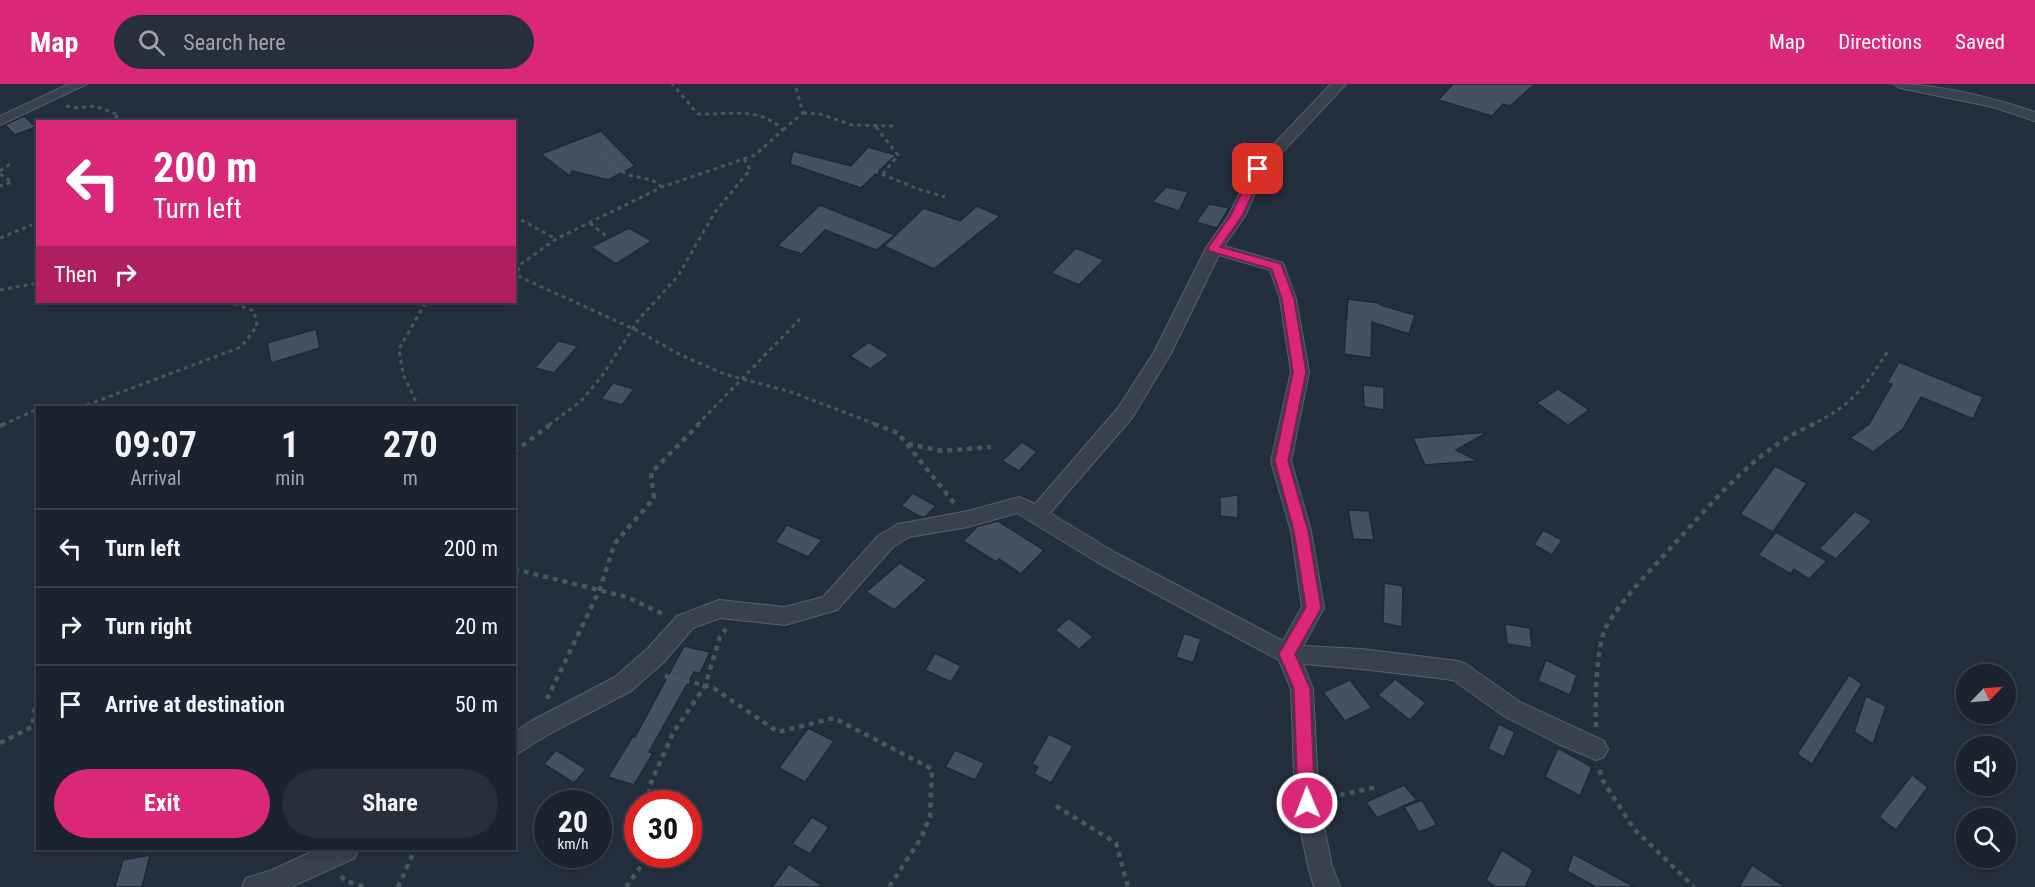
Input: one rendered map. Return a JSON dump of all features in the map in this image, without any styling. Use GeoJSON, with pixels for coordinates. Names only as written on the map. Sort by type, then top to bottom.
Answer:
{"type":"FeatureCollection","features":[{"type":"Feature","properties":{"kind":"street"},"geometry":{"type":"LineString","coordinates":[[0,121],[80,84]]}},
{"type":"Feature","properties":{"kind":"street"},"geometry":{"type":"LineString","coordinates":[[1037,515],[1125,413],[1162,353],[1214,248],[1236,216],[1258,169],[1339,84]]}},
{"type":"Feature","properties":{"kind":"street"},"geometry":{"type":"LineString","coordinates":[[1900,84],[1996,104],[2035,117]]}},
{"type":"Feature","properties":{"kind":"street"},"geometry":{"type":"LineString","coordinates":[[1214,248],[1277,267],[1288,299],[1300,372],[1281,461],[1301,531],[1313,608],[1287,654]]}},
{"type":"Feature","properties":{"kind":"street"},"geometry":{"type":"LineString","coordinates":[[522,741],[623,684],[685,622],[718,609],[784,616],[830,604],[886,542],[905,530],[968,519],[1019,506],[1109,559],[1287,654],[1362,659],[1458,671],[1512,709],[1596,749]]}},
{"type":"Feature","properties":{"kind":"street"},"geometry":{"type":"LineString","coordinates":[[1287,654],[1302,689],[1307,803],[1320,866],[1327,887]]}},
{"type":"Feature","properties":{"kind":"street"},"geometry":{"type":"LineString","coordinates":[[255,887],[274,882],[344,850]]}},
{"type":"Feature","properties":{"kind":"path"},"geometry":{"type":"LineString","coordinates":[[672,84],[698,114],[716,116],[740,112],[760,114],[776,121],[783,130]]}},
{"type":"Feature","properties":{"kind":"path"},"geometry":{"type":"LineString","coordinates":[[795,84],[803,113]]}},
{"type":"Feature","properties":{"kind":"path"},"geometry":{"type":"LineString","coordinates":[[39,103],[78,108],[95,106],[119,115],[113,120]]}},
{"type":"Feature","properties":{"kind":"path"},"geometry":{"type":"LineString","coordinates":[[894,126],[852,125],[820,114],[803,113],[755,155],[662,187],[556,239],[516,268],[520,276],[634,329],[681,356],[741,380],[791,392],[831,406],[898,433],[968,519]]}},
{"type":"Feature","properties":{"kind":"path"},"geometry":{"type":"LineString","coordinates":[[875,126],[898,155],[883,174]]}},
{"type":"Feature","properties":{"kind":"path"},"geometry":{"type":"LineString","coordinates":[[602,158],[628,175],[652,180],[662,187]]}},
{"type":"Feature","properties":{"kind":"path"},"geometry":{"type":"LineString","coordinates":[[516,451],[581,402],[602,376],[656,299],[678,276],[715,212],[750,170],[744,159]]}},
{"type":"Feature","properties":{"kind":"path"},"geometry":{"type":"LineString","coordinates":[[0,186],[12,182],[0,172],[10,164]]}},
{"type":"Feature","properties":{"kind":"path"},"geometry":{"type":"LineString","coordinates":[[867,168],[918,189],[945,197]]}},
{"type":"Feature","properties":{"kind":"path"},"geometry":{"type":"LineString","coordinates":[[516,217],[556,239]]}},
{"type":"Feature","properties":{"kind":"path"},"geometry":{"type":"LineString","coordinates":[[590,223],[607,237]]}},
{"type":"Feature","properties":{"kind":"path"},"geometry":{"type":"LineString","coordinates":[[0,238],[32,225]]}},
{"type":"Feature","properties":{"kind":"path"},"geometry":{"type":"LineString","coordinates":[[0,290],[36,284]]}},
{"type":"Feature","properties":{"kind":"path"},"geometry":{"type":"LineString","coordinates":[[84,406],[241,347],[257,326],[254,311],[233,303]]}},
{"type":"Feature","properties":{"kind":"path"},"geometry":{"type":"LineString","coordinates":[[418,406],[403,374],[399,349],[425,303]]}},
{"type":"Feature","properties":{"kind":"path"},"geometry":{"type":"LineString","coordinates":[[522,741],[599,591],[615,543],[654,498],[651,473],[801,318]]}},
{"type":"Feature","properties":{"kind":"path"},"geometry":{"type":"LineString","coordinates":[[1694,887],[1635,829],[1601,778],[1596,749],[1596,692],[1605,629],[1642,579],[1748,465],[1795,432],[1834,415],[1868,383],[1889,349]]}},
{"type":"Feature","properties":{"kind":"path"},"geometry":{"type":"LineString","coordinates":[[0,426],[12,423],[36,410]]}},
{"type":"Feature","properties":{"kind":"path"},"geometry":{"type":"LineString","coordinates":[[907,444],[942,451],[991,447]]}},
{"type":"Feature","properties":{"kind":"path"},"geometry":{"type":"LineString","coordinates":[[516,570],[627,597],[685,622]]}},
{"type":"Feature","properties":{"kind":"path"},"geometry":{"type":"LineString","coordinates":[[649,790],[673,733],[705,686],[720,637],[739,611]]}},
{"type":"Feature","properties":{"kind":"path"},"geometry":{"type":"LineString","coordinates":[[639,670],[712,687],[778,732],[834,718],[932,769],[930,817],[921,838],[889,887]]}},
{"type":"Feature","properties":{"kind":"path"},"geometry":{"type":"LineString","coordinates":[[0,743],[32,727],[36,700]]}},
{"type":"Feature","properties":{"kind":"path"},"geometry":{"type":"LineString","coordinates":[[1307,803],[1318,797],[1337,796],[1377,787]]}},
{"type":"Feature","properties":{"kind":"path"},"geometry":{"type":"LineString","coordinates":[[1056,806],[1116,843],[1128,887]]}},
{"type":"Feature","properties":{"kind":"path"},"geometry":{"type":"LineString","coordinates":[[398,887],[415,850]]}},
{"type":"Feature","properties":{"kind":"path"},"geometry":{"type":"LineString","coordinates":[[626,887],[640,868]]}},
{"type":"Feature","properties":{"kind":"building"},"geometry":{"type":"Polygon","coordinates":[[[1453,84],[1535,84],[1510,106],[1503,104],[1492,116],[1438,100],[1453,84]]]}},
{"type":"Feature","properties":{"kind":"building"},"geometry":{"type":"Polygon","coordinates":[[[24,116],[36,127],[15,135],[5,125],[24,116]]]}},
{"type":"Feature","properties":{"kind":"building"},"geometry":{"type":"Polygon","coordinates":[[[601,131],[635,166],[608,180],[572,171],[570,176],[541,154],[601,131]]]}},
{"type":"Feature","properties":{"kind":"building"},"geometry":{"type":"Polygon","coordinates":[[[868,147],[896,155],[861,188],[790,164],[793,151],[851,166],[868,147]]]}},
{"type":"Feature","properties":{"kind":"building"},"geometry":{"type":"Polygon","coordinates":[[[1166,187],[1188,192],[1179,211],[1152,202],[1166,187]]]}},
{"type":"Feature","properties":{"kind":"building"},"geometry":{"type":"Polygon","coordinates":[[[1209,204],[1229,208],[1217,228],[1196,222],[1209,204]]]}},
{"type":"Feature","properties":{"kind":"building"},"geometry":{"type":"Polygon","coordinates":[[[820,205],[895,235],[876,250],[825,230],[802,254],[777,246],[820,205]]]}},
{"type":"Feature","properties":{"kind":"building"},"geometry":{"type":"Polygon","coordinates":[[[977,206],[1000,216],[934,269],[884,246],[924,208],[960,221],[977,206]]]}},
{"type":"Feature","properties":{"kind":"building"},"geometry":{"type":"Polygon","coordinates":[[[629,228],[652,241],[616,264],[591,247],[629,228]]]}},
{"type":"Feature","properties":{"kind":"building"},"geometry":{"type":"Polygon","coordinates":[[[1076,248],[1104,260],[1079,285],[1051,273],[1076,248]]]}},
{"type":"Feature","properties":{"kind":"building"},"geometry":{"type":"Polygon","coordinates":[[[1348,299],[1380,303],[1380,305],[1415,315],[1409,334],[1372,322],[1371,358],[1344,354],[1348,299]]]}},
{"type":"Feature","properties":{"kind":"building"},"geometry":{"type":"Polygon","coordinates":[[[316,329],[320,348],[271,363],[267,343],[316,329]]]}},
{"type":"Feature","properties":{"kind":"building"},"geometry":{"type":"Polygon","coordinates":[[[558,341],[578,346],[554,373],[535,368],[558,341]]]}},
{"type":"Feature","properties":{"kind":"building"},"geometry":{"type":"Polygon","coordinates":[[[869,342],[889,355],[870,369],[850,356],[869,342]]]}},
{"type":"Feature","properties":{"kind":"building"},"geometry":{"type":"Polygon","coordinates":[[[1899,362],[1983,397],[1973,419],[1921,397],[1903,429],[1873,452],[1850,438],[1869,424],[1892,384],[1887,383],[1899,362]]]}},
{"type":"Feature","properties":{"kind":"building"},"geometry":{"type":"Polygon","coordinates":[[[613,383],[634,389],[622,405],[601,399],[613,383]]]}},
{"type":"Feature","properties":{"kind":"building"},"geometry":{"type":"Polygon","coordinates":[[[1363,385],[1384,387],[1384,410],[1364,407],[1363,385]]]}},
{"type":"Feature","properties":{"kind":"building"},"geometry":{"type":"Polygon","coordinates":[[[1558,389],[1589,410],[1568,425],[1537,403],[1558,389]]]}},
{"type":"Feature","properties":{"kind":"building"},"geometry":{"type":"Polygon","coordinates":[[[1488,432],[1456,450],[1478,461],[1425,465],[1413,438],[1488,432]]]}},
{"type":"Feature","properties":{"kind":"building"},"geometry":{"type":"Polygon","coordinates":[[[1022,442],[1037,452],[1019,471],[1002,461],[1022,442]]]}},
{"type":"Feature","properties":{"kind":"building"},"geometry":{"type":"Polygon","coordinates":[[[1775,466],[1807,483],[1773,532],[1740,514],[1775,466]]]}},
{"type":"Feature","properties":{"kind":"building"},"geometry":{"type":"Polygon","coordinates":[[[913,493],[936,506],[925,517],[901,506],[913,493]]]}},
{"type":"Feature","properties":{"kind":"building"},"geometry":{"type":"Polygon","coordinates":[[[1238,495],[1238,518],[1220,516],[1220,497],[1238,495]]]}},
{"type":"Feature","properties":{"kind":"building"},"geometry":{"type":"Polygon","coordinates":[[[1348,510],[1369,511],[1374,540],[1353,539],[1348,510]]]}},
{"type":"Feature","properties":{"kind":"building"},"geometry":{"type":"Polygon","coordinates":[[[1855,511],[1872,521],[1836,559],[1819,549],[1855,511]]]}},
{"type":"Feature","properties":{"kind":"building"},"geometry":{"type":"Polygon","coordinates":[[[998,521],[1044,550],[1021,574],[999,559],[996,562],[963,541],[978,526],[998,521]]]}},
{"type":"Feature","properties":{"kind":"building"},"geometry":{"type":"Polygon","coordinates":[[[787,525],[822,540],[808,557],[775,542],[787,525]]]}},
{"type":"Feature","properties":{"kind":"building"},"geometry":{"type":"Polygon","coordinates":[[[1543,530],[1562,540],[1552,555],[1534,545],[1543,530]]]}},
{"type":"Feature","properties":{"kind":"building"},"geometry":{"type":"Polygon","coordinates":[[[1776,532],[1827,561],[1809,579],[1794,569],[1791,574],[1758,555],[1776,532]]]}},
{"type":"Feature","properties":{"kind":"building"},"geometry":{"type":"Polygon","coordinates":[[[900,563],[927,580],[894,610],[866,592],[900,563]]]}},
{"type":"Feature","properties":{"kind":"building"},"geometry":{"type":"Polygon","coordinates":[[[1384,583],[1403,586],[1402,627],[1383,623],[1384,583]]]}},
{"type":"Feature","properties":{"kind":"building"},"geometry":{"type":"Polygon","coordinates":[[[1069,618],[1093,637],[1079,649],[1055,630],[1069,618]]]}},
{"type":"Feature","properties":{"kind":"building"},"geometry":{"type":"Polygon","coordinates":[[[1505,624],[1530,628],[1532,648],[1507,644],[1505,624]]]}},
{"type":"Feature","properties":{"kind":"building"},"geometry":{"type":"Polygon","coordinates":[[[1184,633],[1201,639],[1193,663],[1176,657],[1184,633]]]}},
{"type":"Feature","properties":{"kind":"building"},"geometry":{"type":"Polygon","coordinates":[[[684,646],[710,652],[700,673],[694,672],[649,752],[653,753],[634,785],[608,777],[633,736],[635,737],[684,646]]]}},
{"type":"Feature","properties":{"kind":"building"},"geometry":{"type":"Polygon","coordinates":[[[935,653],[961,666],[951,682],[925,670],[935,653]]]}},
{"type":"Feature","properties":{"kind":"building"},"geometry":{"type":"Polygon","coordinates":[[[1546,660],[1577,675],[1570,695],[1538,681],[1546,660]]]}},
{"type":"Feature","properties":{"kind":"building"},"geometry":{"type":"Polygon","coordinates":[[[1849,675],[1862,684],[1812,764],[1797,754],[1849,675]]]}},
{"type":"Feature","properties":{"kind":"building"},"geometry":{"type":"Polygon","coordinates":[[[1395,679],[1426,703],[1410,720],[1378,695],[1395,679]]]}},
{"type":"Feature","properties":{"kind":"building"},"geometry":{"type":"Polygon","coordinates":[[[1350,680],[1372,708],[1345,721],[1323,692],[1350,680]]]}},
{"type":"Feature","properties":{"kind":"building"},"geometry":{"type":"Polygon","coordinates":[[[1866,696],[1886,706],[1873,744],[1854,732],[1866,696]]]}},
{"type":"Feature","properties":{"kind":"building"},"geometry":{"type":"Polygon","coordinates":[[[1499,724],[1515,732],[1504,757],[1488,749],[1499,724]]]}},
{"type":"Feature","properties":{"kind":"building"},"geometry":{"type":"Polygon","coordinates":[[[808,728],[834,741],[805,782],[779,768],[808,728]]]}},
{"type":"Feature","properties":{"kind":"building"},"geometry":{"type":"Polygon","coordinates":[[[1049,734],[1073,746],[1051,783],[1034,774],[1038,767],[1032,764],[1049,734]]]}},
{"type":"Feature","properties":{"kind":"building"},"geometry":{"type":"Polygon","coordinates":[[[1558,748],[1592,767],[1580,796],[1545,777],[1558,748]]]}},
{"type":"Feature","properties":{"kind":"building"},"geometry":{"type":"Polygon","coordinates":[[[556,750],[586,769],[574,783],[544,764],[556,750]]]}},
{"type":"Feature","properties":{"kind":"building"},"geometry":{"type":"Polygon","coordinates":[[[955,750],[984,763],[975,780],[945,767],[955,750]]]}},
{"type":"Feature","properties":{"kind":"building"},"geometry":{"type":"Polygon","coordinates":[[[1912,775],[1928,787],[1896,830],[1879,817],[1912,775]]]}},
{"type":"Feature","properties":{"kind":"building"},"geometry":{"type":"Polygon","coordinates":[[[1404,785],[1417,800],[1377,818],[1366,802],[1404,785]]]}},
{"type":"Feature","properties":{"kind":"building"},"geometry":{"type":"Polygon","coordinates":[[[1422,800],[1437,825],[1419,832],[1404,807],[1422,800]]]}},
{"type":"Feature","properties":{"kind":"building"},"geometry":{"type":"Polygon","coordinates":[[[812,817],[829,827],[810,854],[792,844],[812,817]]]}},
{"type":"Feature","properties":{"kind":"building"},"geometry":{"type":"Polygon","coordinates":[[[1502,850],[1533,870],[1525,887],[1496,887],[1486,880],[1502,850]]]}},
{"type":"Feature","properties":{"kind":"building"},"geometry":{"type":"Polygon","coordinates":[[[1573,854],[1635,887],[1596,887],[1567,871],[1573,854]]]}},
{"type":"Feature","properties":{"kind":"building"},"geometry":{"type":"Polygon","coordinates":[[[150,855],[142,887],[115,887],[123,860],[150,855]]]}},
{"type":"Feature","properties":{"kind":"building"},"geometry":{"type":"Polygon","coordinates":[[[789,864],[824,887],[772,887],[789,864]]]}},
{"type":"Feature","properties":{"kind":"building"},"geometry":{"type":"Polygon","coordinates":[[[1752,865],[1785,887],[1739,887],[1752,865]]]}},
{"type":"Feature","properties":{"kind":"route"},"geometry":{"type":"LineString","coordinates":[[1258,169],[1236,216],[1214,248],[1277,267],[1288,299],[1300,372],[1281,461],[1301,531],[1313,608],[1287,654],[1302,689],[1307,803]]}}]}
